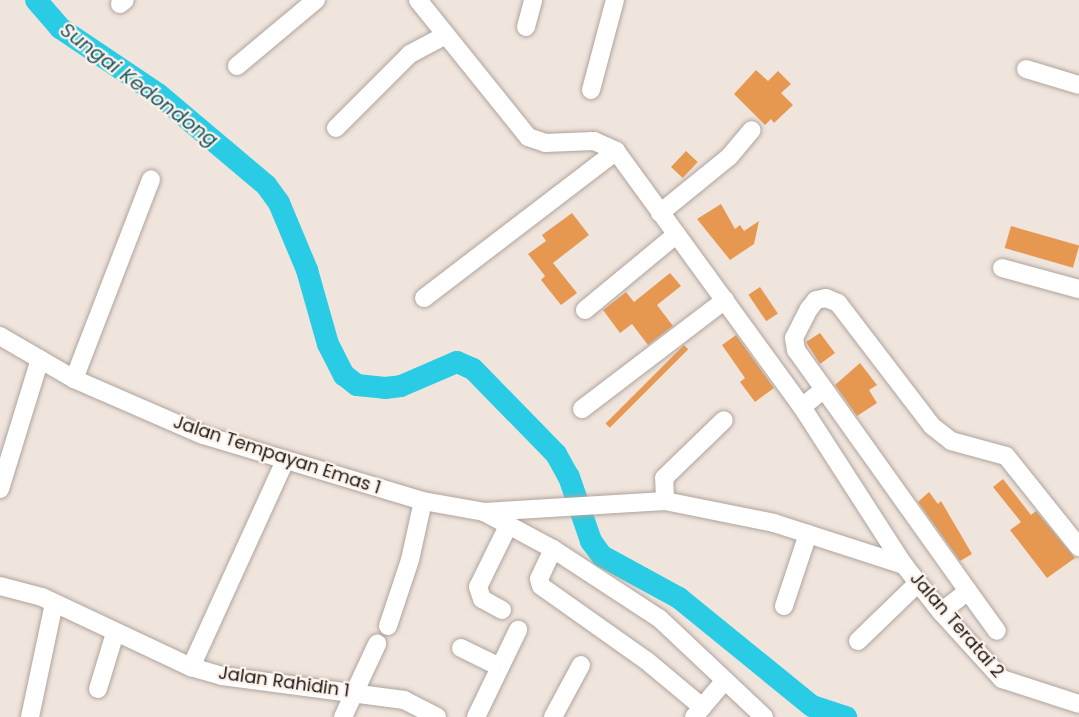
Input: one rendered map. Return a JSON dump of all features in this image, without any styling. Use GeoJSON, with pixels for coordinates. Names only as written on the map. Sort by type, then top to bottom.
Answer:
{"type":"FeatureCollection","features":[{"type":"Feature","properties":{"kind":"street"},"geometry":{"type":"LineString","coordinates":[[237,66],[316,0]]}},
{"type":"Feature","properties":{"kind":"street"},"geometry":{"type":"LineString","coordinates":[[418,0],[528,137],[544,143],[594,141],[616,151],[424,298]]}},
{"type":"Feature","properties":{"kind":"street"},"geometry":{"type":"LineString","coordinates":[[526,27],[533,0]]}},
{"type":"Feature","properties":{"kind":"street"},"geometry":{"type":"LineString","coordinates":[[591,90],[615,0]]}},
{"type":"Feature","properties":{"kind":"street"},"geometry":{"type":"LineString","coordinates":[[336,128],[410,54],[445,35]]}},
{"type":"Feature","properties":{"kind":"street"},"geometry":{"type":"LineString","coordinates":[[1026,69],[1079,85]]}},
{"type":"Feature","properties":{"kind":"street"},"geometry":{"type":"LineString","coordinates":[[660,213],[729,157],[752,130]]}},
{"type":"Feature","properties":{"kind":"street","name":"Jalan Teratai 2"},"geometry":{"type":"LineString","coordinates":[[616,151],[802,407],[904,565],[942,612],[1002,679],[1079,704]]}},
{"type":"Feature","properties":{"kind":"street"},"geometry":{"type":"LineString","coordinates":[[74,379],[151,179]]}},
{"type":"Feature","properties":{"kind":"street"},"geometry":{"type":"LineString","coordinates":[[585,310],[677,234]]}},
{"type":"Feature","properties":{"kind":"street"},"geometry":{"type":"LineString","coordinates":[[1002,268],[1079,289]]}},
{"type":"Feature","properties":{"kind":"street"},"geometry":{"type":"LineString","coordinates":[[997,631],[824,389],[794,342],[809,309],[816,300],[826,298],[838,303],[932,426],[951,441],[1006,456],[1079,547]]}},
{"type":"Feature","properties":{"kind":"street"},"geometry":{"type":"LineString","coordinates":[[582,409],[725,300]]}},
{"type":"Feature","properties":{"kind":"street","name":"Jalan Tempayan Emas 1"},"geometry":{"type":"LineString","coordinates":[[0,336],[74,379],[203,435],[423,501],[464,511],[484,512],[665,501],[701,506],[808,534],[904,565]]}},
{"type":"Feature","properties":{"kind":"street"},"geometry":{"type":"LineString","coordinates":[[0,489],[40,359]]}},
{"type":"Feature","properties":{"kind":"street"},"geometry":{"type":"LineString","coordinates":[[802,407],[824,389]]}},
{"type":"Feature","properties":{"kind":"street"},"geometry":{"type":"LineString","coordinates":[[665,501],[664,478],[724,420]]}},
{"type":"Feature","properties":{"kind":"street"},"geometry":{"type":"LineString","coordinates":[[192,667],[285,461]]}},
{"type":"Feature","properties":{"kind":"street"},"geometry":{"type":"LineString","coordinates":[[388,626],[410,560],[423,501]]}},
{"type":"Feature","properties":{"kind":"street"},"geometry":{"type":"LineString","coordinates":[[484,512],[553,549],[660,619],[764,717]]}},
{"type":"Feature","properties":{"kind":"street"},"geometry":{"type":"LineString","coordinates":[[502,610],[482,599],[478,587],[508,526]]}},
{"type":"Feature","properties":{"kind":"street"},"geometry":{"type":"LineString","coordinates":[[784,606],[808,534]]}},
{"type":"Feature","properties":{"kind":"street"},"geometry":{"type":"LineString","coordinates":[[553,549],[540,579],[541,586],[647,661],[698,712],[725,680]]}},
{"type":"Feature","properties":{"kind":"street"},"geometry":{"type":"LineString","coordinates":[[858,641],[918,583]]}},
{"type":"Feature","properties":{"kind":"street","name":"Jalan Rahidin 1"},"geometry":{"type":"LineString","coordinates":[[0,586],[54,603],[192,667],[222,676],[404,700],[436,717]]}},
{"type":"Feature","properties":{"kind":"street"},"geometry":{"type":"LineString","coordinates":[[942,612],[968,591]]}},
{"type":"Feature","properties":{"kind":"street"},"geometry":{"type":"LineString","coordinates":[[30,717],[54,603]]}},
{"type":"Feature","properties":{"kind":"street"},"geometry":{"type":"LineString","coordinates":[[476,717],[518,630]]}},
{"type":"Feature","properties":{"kind":"street"},"geometry":{"type":"LineString","coordinates":[[98,689],[115,633]]}},
{"type":"Feature","properties":{"kind":"street"},"geometry":{"type":"LineString","coordinates":[[344,717],[378,644]]}},
{"type":"Feature","properties":{"kind":"street"},"geometry":{"type":"LineString","coordinates":[[461,648],[500,667]]}},
{"type":"Feature","properties":{"kind":"street"},"geometry":{"type":"LineString","coordinates":[[553,717],[581,665]]}},
{"type":"Feature","properties":{"kind":"building"},"geometry":{"type":"Polygon","coordinates":[[[756,70],[768,81],[778,71],[791,84],[781,93],[793,105],[774,123],[771,119],[765,125],[734,94],[756,70]]]}},
{"type":"Feature","properties":{"kind":"building"},"geometry":{"type":"Polygon","coordinates":[[[686,151],[698,162],[683,178],[671,167],[686,151]]]}},
{"type":"Feature","properties":{"kind":"building"},"geometry":{"type":"Polygon","coordinates":[[[721,204],[735,229],[740,225],[744,231],[759,221],[754,244],[730,260],[697,219],[721,204]]]}},
{"type":"Feature","properties":{"kind":"building"},"geometry":{"type":"Polygon","coordinates":[[[572,213],[589,235],[553,263],[577,293],[561,305],[541,280],[545,276],[528,254],[546,241],[542,235],[572,213]]]}},
{"type":"Feature","properties":{"kind":"building"},"geometry":{"type":"Polygon","coordinates":[[[1011,226],[1079,245],[1073,268],[1005,248],[1011,226]]]}},
{"type":"Feature","properties":{"kind":"building"},"geometry":{"type":"Polygon","coordinates":[[[670,273],[681,286],[657,305],[673,326],[648,345],[632,324],[620,333],[603,310],[626,292],[634,302],[670,273]]]}},
{"type":"Feature","properties":{"kind":"building"},"geometry":{"type":"Polygon","coordinates":[[[760,287],[778,314],[766,321],[748,295],[760,287]]]}},
{"type":"Feature","properties":{"kind":"building"},"geometry":{"type":"Polygon","coordinates":[[[820,333],[835,353],[820,364],[806,342],[820,333]]]}},
{"type":"Feature","properties":{"kind":"building"},"geometry":{"type":"Polygon","coordinates":[[[736,335],[774,388],[755,402],[740,382],[745,378],[722,345],[736,335]]]}},
{"type":"Feature","properties":{"kind":"building"},"geometry":{"type":"Polygon","coordinates":[[[684,345],[688,349],[610,428],[606,423],[684,345]]]}},
{"type":"Feature","properties":{"kind":"building"},"geometry":{"type":"Polygon","coordinates":[[[860,363],[877,385],[869,390],[877,403],[857,416],[835,385],[860,363]]]}},
{"type":"Feature","properties":{"kind":"building"},"geometry":{"type":"Polygon","coordinates":[[[1003,479],[1031,515],[1036,511],[1075,558],[1047,578],[1010,530],[1021,522],[993,487],[1003,479]]]}},
{"type":"Feature","properties":{"kind":"building"},"geometry":{"type":"Polygon","coordinates":[[[929,492],[938,504],[941,501],[972,554],[960,561],[918,502],[929,492]]]}},
{"type":"Feature","properties":{"kind":"waterway","name":"Sungai Kedondong"},"geometry":{"type":"LineString","coordinates":[[36,0],[60,28],[158,94],[266,185],[279,203],[307,270],[328,344],[344,375],[357,385],[385,388],[401,386],[457,362],[473,369],[556,454],[569,477],[591,541],[602,556],[679,598],[812,706],[846,717]]}}]}
